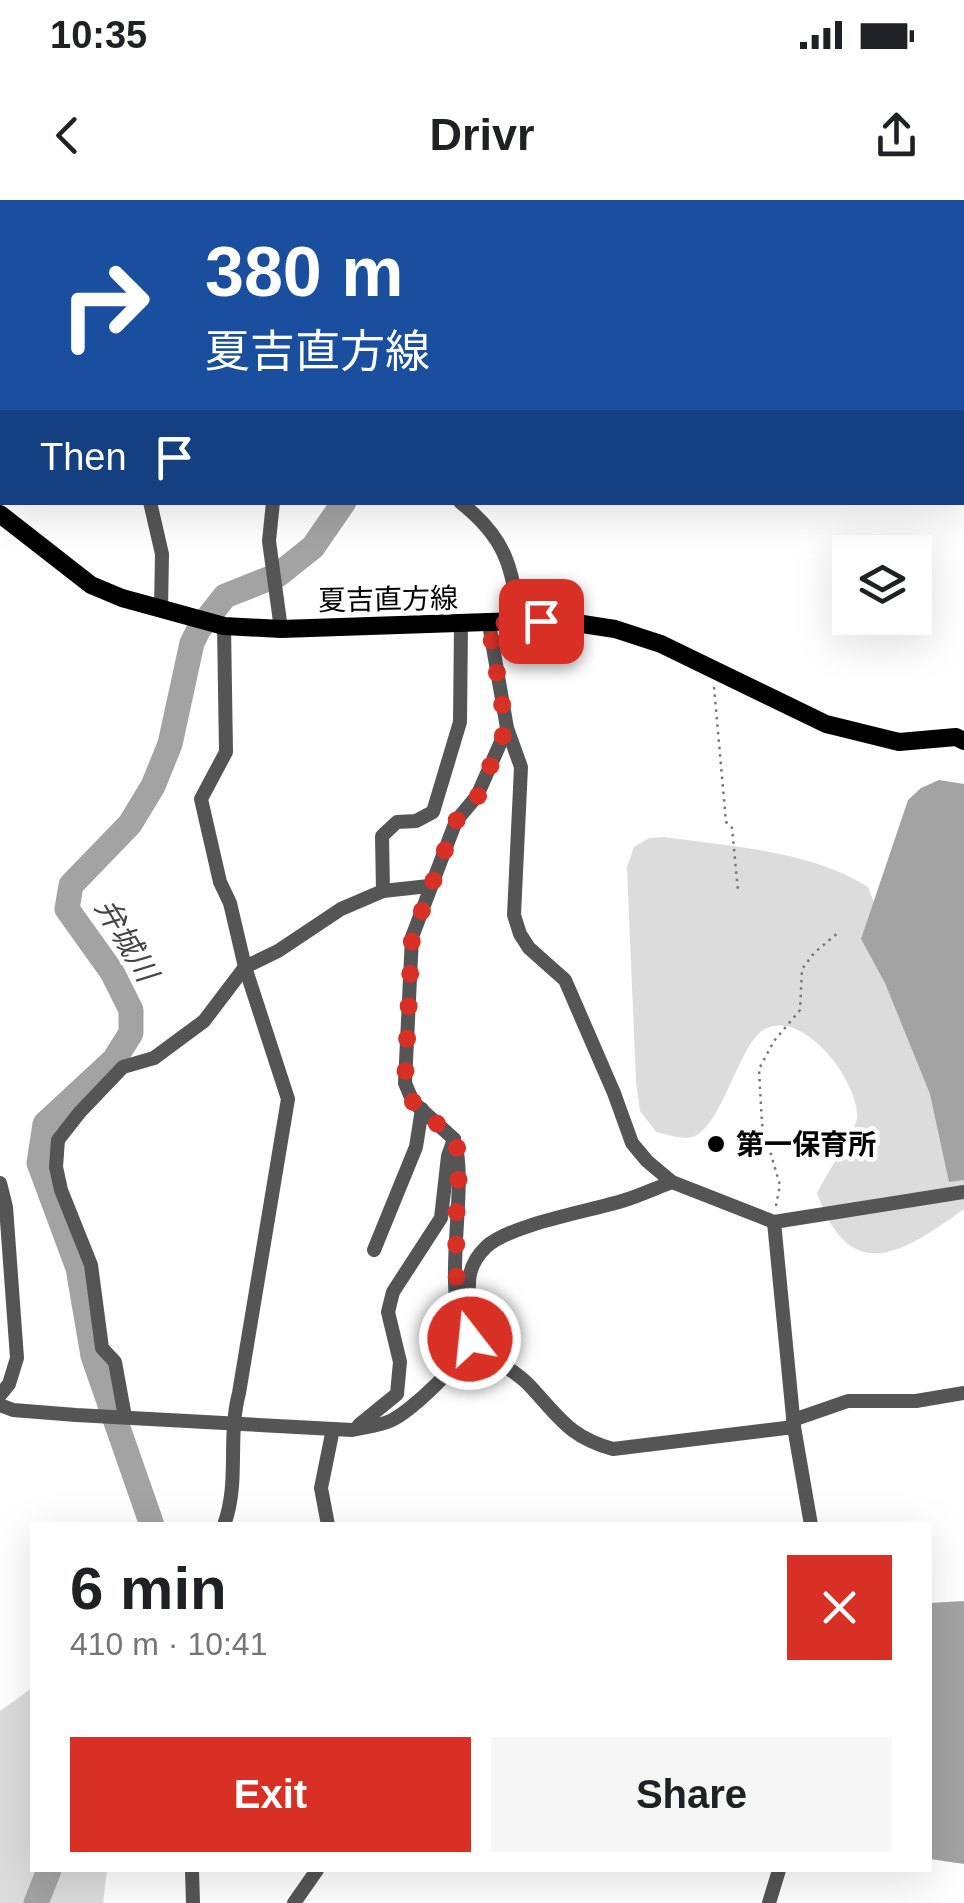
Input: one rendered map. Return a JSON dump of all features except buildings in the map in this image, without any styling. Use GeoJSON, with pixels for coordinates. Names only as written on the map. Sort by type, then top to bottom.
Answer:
{"type":"FeatureCollection","features":[{"type":"Feature","properties":{"kind":"main road","name":"夏吉直方線"},"geometry":{"type":"LineString","coordinates":[[0,514],[91,585],[224,626],[281,629],[519,621],[615,629],[661,644],[826,724],[899,742],[956,738],[964,741]]}},
{"type":"Feature","properties":{"kind":"street"},"geometry":{"type":"LineString","coordinates":[[151,505],[171,612]]}},
{"type":"Feature","properties":{"kind":"street"},"geometry":{"type":"LineString","coordinates":[[273,505],[269,541],[281,629]]}},
{"type":"Feature","properties":{"kind":"street"},"geometry":{"type":"LineString","coordinates":[[464,505],[484,521],[512,569],[519,621]]}},
{"type":"Feature","properties":{"kind":"street"},"geometry":{"type":"LineString","coordinates":[[489,624],[506,728],[520,768],[514,915],[529,948],[566,980],[632,1144],[672,1182],[774,1222],[964,1192]]}},
{"type":"Feature","properties":{"kind":"street"},"geometry":{"type":"LineString","coordinates":[[383,891],[382,836],[397,822],[416,821],[433,812],[460,722],[462,625]]}},
{"type":"Feature","properties":{"kind":"street"},"geometry":{"type":"LineString","coordinates":[[224,626],[226,752],[201,799],[220,882],[230,903],[245,967],[288,1099],[232,1422],[232,1502],[225,1522]]}},
{"type":"Feature","properties":{"kind":"street"},"geometry":{"type":"LineString","coordinates":[[506,728],[478,796],[456,821],[412,937],[405,1082],[413,1102],[454,1139],[460,1156],[457,1308],[470,1339],[526,1381],[585,1441],[613,1449],[794,1424],[848,1401],[916,1401],[964,1392]]}},
{"type":"Feature","properties":{"kind":"street"},"geometry":{"type":"LineString","coordinates":[[124,1417],[115,1362],[102,1348],[92,1265],[61,1190],[56,1167],[58,1140],[123,1067],[154,1058],[204,1021],[245,967],[278,952],[341,910],[383,891],[429,886]]}},
{"type":"Feature","properties":{"kind":"street"},"geometry":{"type":"LineString","coordinates":[[374,1250],[416,1148],[422,1109]]}},
{"type":"Feature","properties":{"kind":"street"},"geometry":{"type":"LineString","coordinates":[[352,1430],[397,1394],[400,1362],[388,1312],[393,1292],[441,1218],[448,1156],[454,1139]]}},
{"type":"Feature","properties":{"kind":"street"},"geometry":{"type":"LineString","coordinates":[[0,1405],[13,1410],[352,1430],[389,1421],[413,1406],[464,1351],[470,1339],[468,1279],[474,1261],[488,1245],[513,1232],[628,1199],[672,1182]]}},
{"type":"Feature","properties":{"kind":"street"},"geometry":{"type":"LineString","coordinates":[[0,1184],[6,1207],[16,1358],[10,1384],[0,1396]]}},
{"type":"Feature","properties":{"kind":"street"},"geometry":{"type":"LineString","coordinates":[[774,1222],[794,1424],[810,1522]]}},
{"type":"Feature","properties":{"kind":"street"},"geometry":{"type":"LineString","coordinates":[[327,1522],[321,1488],[333,1428]]}},
{"type":"Feature","properties":{"kind":"street"},"geometry":{"type":"LineString","coordinates":[[192,1872],[193,1903]]}},
{"type":"Feature","properties":{"kind":"street"},"geometry":{"type":"LineString","coordinates":[[294,1903],[316,1872]]}},
{"type":"Feature","properties":{"kind":"street"},"geometry":{"type":"LineString","coordinates":[[770,1903],[778,1872]]}},
{"type":"Feature","properties":{"kind":"path"},"geometry":{"type":"LineString","coordinates":[[712,667],[726,822],[732,828],[738,891]]}},
{"type":"Feature","properties":{"kind":"path"},"geometry":{"type":"LineString","coordinates":[[774,1222],[780,1185],[762,1124],[760,1069],[774,1041],[800,1010],[802,970],[839,932]]}},
{"type":"Feature","properties":{"kind":"shaded area"},"geometry":{"type":"Polygon","coordinates":[[[939,780],[964,784],[964,1180],[949,1182],[930,1094],[885,983],[861,939],[908,800],[921,788],[939,780]]]}},
{"type":"Feature","properties":{"kind":"shaded area"},"geometry":{"type":"Polygon","coordinates":[[[665,837],[796,858],[868,887],[964,1130],[964,1209],[899,1248],[880,1253],[862,1251],[845,1242],[830,1223],[817,1193],[855,1125],[856,1104],[850,1087],[827,1053],[796,1029],[780,1025],[765,1029],[755,1038],[710,1123],[699,1134],[687,1138],[656,1132],[640,1111],[636,1082],[627,867],[634,847],[649,838],[665,837]]]}},
{"type":"Feature","properties":{"kind":"shaded area"},"geometry":{"type":"Polygon","coordinates":[[[964,1601],[964,1864],[932,1859],[932,1603],[964,1601]]]}},
{"type":"Feature","properties":{"kind":"shaded area"},"geometry":{"type":"Polygon","coordinates":[[[30,1689],[30,1872],[107,1872],[103,1903],[0,1903],[0,1711],[30,1689]]]}},
{"type":"Feature","properties":{"kind":"waterway","name":"弁城川"},"geometry":{"type":"LineString","coordinates":[[151,1522],[93,1356],[78,1268],[39,1163],[45,1124],[114,1060],[131,1033],[131,1010],[112,972],[67,909],[71,885],[130,824],[153,786],[170,744],[192,643],[199,629],[225,596],[278,575],[313,547],[342,505]]}},
{"type":"Feature","properties":{"kind":"waterway","name":"弁城川"},"geometry":{"type":"LineString","coordinates":[[36,1903],[48,1872]]}},
{"type":"Feature","properties":{"kind":"place","name":"第一保育所"},"geometry":{"type":"Point","coordinates":[716,1144]}},
{"type":"Feature","properties":{"kind":"route"},"geometry":{"type":"LineString","coordinates":[[470,1339],[457,1308],[460,1156],[454,1139],[413,1102],[405,1082],[412,937],[456,821],[478,796],[506,728],[489,624],[541,621]]}}]}
